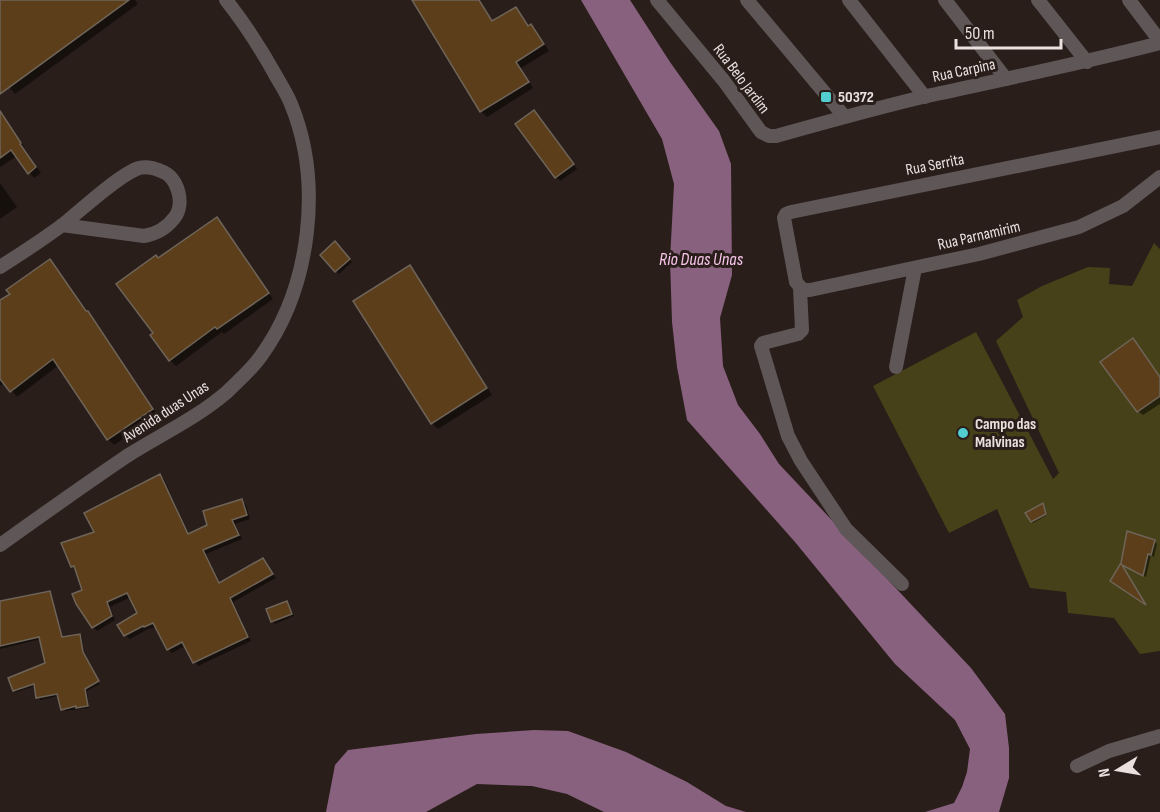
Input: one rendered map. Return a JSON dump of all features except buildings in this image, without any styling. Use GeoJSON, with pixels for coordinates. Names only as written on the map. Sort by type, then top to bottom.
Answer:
{"type":"FeatureCollection","features":[{"type":"Feature","properties":{"kind":"street","name":"Avenida duas Unas"},"geometry":{"type":"LineString","coordinates":[[0,545],[128,455],[206,408],[226,393],[261,357],[278,329],[299,280],[307,238],[309,196],[303,141],[291,103],[243,20],[226,0]]}},
{"type":"Feature","properties":{"kind":"street","name":"Rua Belo Jardim"},"geometry":{"type":"LineString","coordinates":[[657,0],[765,135],[776,136],[844,116]]}},
{"type":"Feature","properties":{"kind":"street"},"geometry":{"type":"LineString","coordinates":[[747,0],[844,116]]}},
{"type":"Feature","properties":{"kind":"street"},"geometry":{"type":"LineString","coordinates":[[849,0],[925,97]]}},
{"type":"Feature","properties":{"kind":"street"},"geometry":{"type":"LineString","coordinates":[[945,0],[1006,79]]}},
{"type":"Feature","properties":{"kind":"street"},"geometry":{"type":"LineString","coordinates":[[1038,0],[1087,63]]}},
{"type":"Feature","properties":{"kind":"street"},"geometry":{"type":"LineString","coordinates":[[1129,0],[1160,42]]}},
{"type":"Feature","properties":{"kind":"street","name":"Rua Carpina"},"geometry":{"type":"LineString","coordinates":[[844,116],[1087,63],[1160,42]]}},
{"type":"Feature","properties":{"kind":"street","name":"Rua Serrita"},"geometry":{"type":"LineString","coordinates":[[798,285],[784,218],[786,214],[1160,137]]}},
{"type":"Feature","properties":{"kind":"street"},"geometry":{"type":"LineString","coordinates":[[0,267],[139,168],[152,167],[166,173],[177,185],[180,198],[177,215],[155,234],[144,236],[62,225]]}},
{"type":"Feature","properties":{"kind":"street","name":"Rua Parnamirim"},"geometry":{"type":"LineString","coordinates":[[798,285],[810,290],[979,254],[1079,227],[1123,206],[1160,177]]}},
{"type":"Feature","properties":{"kind":"street"},"geometry":{"type":"LineString","coordinates":[[896,367],[915,268]]}},
{"type":"Feature","properties":{"kind":"street"},"geometry":{"type":"LineString","coordinates":[[798,285],[802,330],[798,334],[769,341],[760,346],[788,436],[801,461],[846,529],[902,584]]}},
{"type":"Feature","properties":{"kind":"street"},"geometry":{"type":"LineString","coordinates":[[1077,766],[1109,751],[1160,736]]}},
{"type":"Feature","properties":{"kind":"shaded area"},"geometry":{"type":"Polygon","coordinates":[[[1154,243],[1160,249],[1160,651],[1140,654],[1114,618],[1068,613],[1066,592],[1030,588],[997,509],[949,533],[873,386],[976,332],[1053,479],[1059,473],[996,341],[1023,317],[1017,300],[1042,286],[1088,267],[1110,268],[1109,284],[1132,286],[1154,243]]]}},
{"type":"Feature","properties":{"kind":"water","name":"Rio Duas Unas"},"geometry":{"type":"Polygon","coordinates":[[[581,0],[630,0],[719,131],[731,164],[732,275],[720,318],[723,366],[738,405],[779,464],[971,668],[1005,714],[1009,748],[1009,778],[999,812],[925,812],[954,803],[967,772],[970,749],[955,720],[895,664],[795,542],[687,420],[677,367],[672,322],[670,260],[674,184],[662,139],[581,0]]]}},
{"type":"Feature","properties":{"kind":"water"},"geometry":{"type":"Polygon","coordinates":[[[534,730],[568,731],[626,752],[687,782],[726,806],[746,812],[604,812],[567,794],[532,786],[477,784],[426,812],[326,812],[335,765],[348,750],[476,734],[534,730]]]}},
{"type":"Feature","properties":{"kind":"place","name":"50372"},"geometry":{"type":"Point","coordinates":[826,97]}},
{"type":"Feature","properties":{"kind":"place","name":"Campo das Malvinas"},"geometry":{"type":"Point","coordinates":[963,433]}}]}
